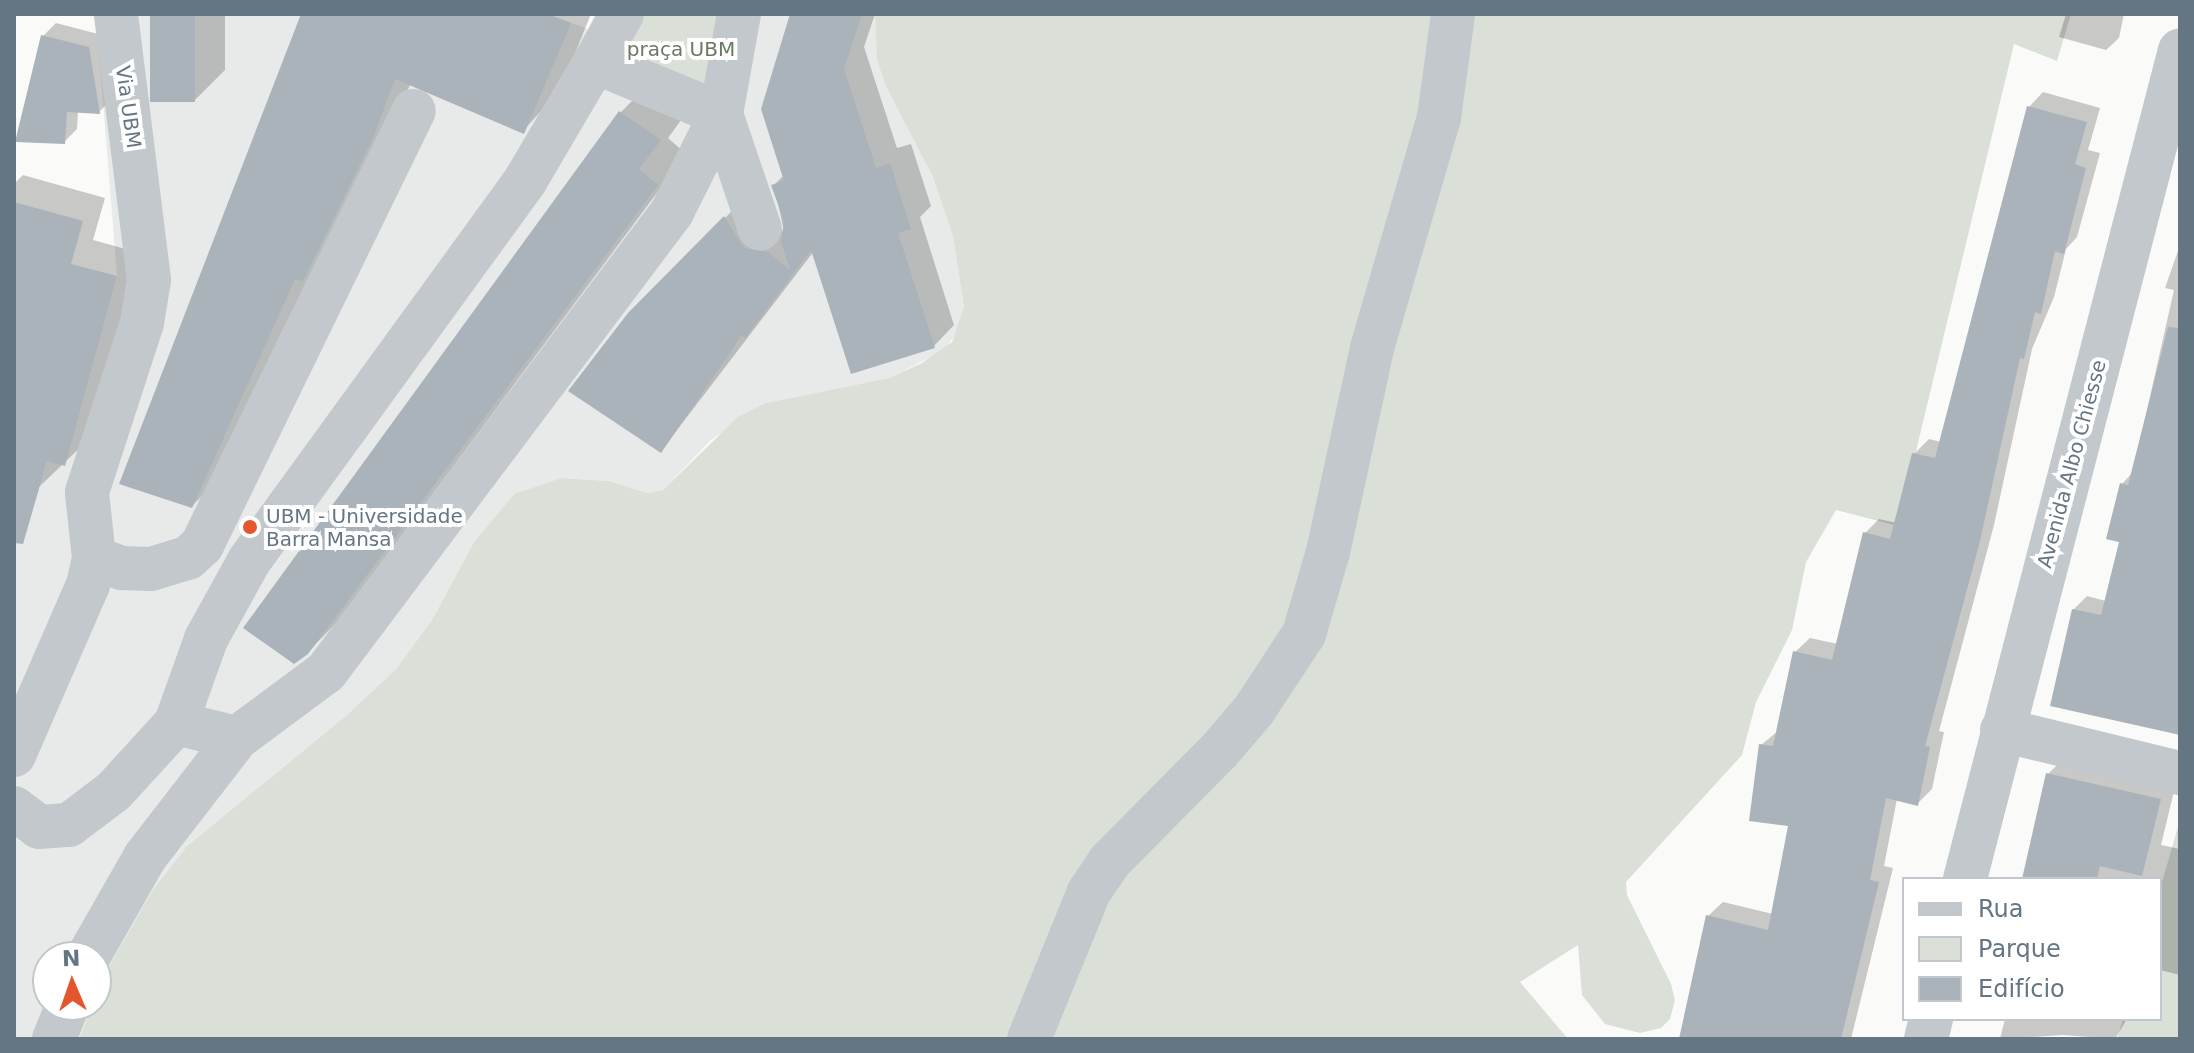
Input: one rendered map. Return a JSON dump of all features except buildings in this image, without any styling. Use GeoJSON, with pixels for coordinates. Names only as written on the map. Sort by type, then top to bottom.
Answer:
{"type":"FeatureCollection","features":[{"type":"Feature","properties":{"kind":"street","name":"Via UBM"},"geometry":{"type":"LineString","coordinates":[[94,558],[87,492],[142,323],[149,280],[143,199],[116,14]]}},
{"type":"Feature","properties":{"kind":"street"},"geometry":{"type":"LineString","coordinates":[[14,808],[39,827],[69,825],[114,791],[176,723],[206,639],[249,561],[525,181],[622,14]]}},
{"type":"Feature","properties":{"kind":"street"},"geometry":{"type":"LineString","coordinates":[[97,941],[145,857],[237,738],[326,672],[672,212],[721,114],[739,14]]}},
{"type":"Feature","properties":{"kind":"street"},"geometry":{"type":"LineString","coordinates":[[1029,1039],[1089,892],[1109,862],[1237,730],[1304,634],[1328,552],[1372,348],[1439,118],[1453,14]]}},
{"type":"Feature","properties":{"kind":"street","name":"Avenida Albo Chiesse"},"geometry":{"type":"LineString","coordinates":[[1965,877],[2180,50]]}},
{"type":"Feature","properties":{"kind":"street"},"geometry":{"type":"LineString","coordinates":[[595,62],[721,114],[760,229]]}},
{"type":"Feature","properties":{"kind":"street"},"geometry":{"type":"LineString","coordinates":[[14,755],[88,585],[94,558],[122,568],[151,569],[188,558],[202,545],[414,111]]}},
{"type":"Feature","properties":{"kind":"street"},"geometry":{"type":"LineString","coordinates":[[176,723],[237,738]]}},
{"type":"Feature","properties":{"kind":"street"},"geometry":{"type":"LineString","coordinates":[[2002,730],[2180,773]]}},
{"type":"Feature","properties":{"kind":"shaded area","name":"UBM - Universidade Barra Mansa"},"geometry":{"type":"Polygon","coordinates":[[[96,14],[547,14],[588,29],[595,14],[875,14],[877,60],[932,175],[953,236],[964,307],[959,330],[943,351],[889,378],[766,403],[711,440],[663,490],[647,493],[609,481],[561,478],[514,494],[474,542],[432,620],[396,669],[347,715],[187,846],[154,888],[112,967],[112,941],[32,941],[32,1021],[86,1021],[79,1039],[14,1039],[14,482],[39,489],[47,461],[65,465],[117,276],[96,14]]]}},
{"type":"Feature","properties":{"kind":"green space","name":"praça UBM"},"geometry":{"type":"Polygon","coordinates":[[[638,14],[722,14],[708,96],[614,60],[638,14]]]}},
{"type":"Feature","properties":{"kind":"green space"},"geometry":{"type":"Polygon","coordinates":[[[875,14],[2071,14],[2057,61],[2014,44],[1898,526],[1836,510],[1806,562],[1792,630],[1756,702],[1742,755],[1626,882],[1627,895],[1671,984],[1675,1000],[1670,1019],[1661,1028],[1640,1033],[1605,1024],[1582,995],[1578,945],[1520,982],[1568,1039],[79,1039],[86,1021],[112,1021],[112,962],[154,888],[187,846],[347,715],[396,669],[432,620],[474,542],[514,494],[561,478],[609,481],[647,493],[663,490],[738,417],[766,403],[889,378],[922,363],[952,342],[964,307],[953,236],[932,175],[886,86],[877,60],[875,14]]]}},
{"type":"Feature","properties":{"kind":"green space"},"geometry":{"type":"Polygon","coordinates":[[[2180,820],[2180,1039],[2117,1039],[2122,1021],[2162,1021],[2162,882],[2180,820]]]}},
{"type":"Feature","properties":{"kind":"place","name":"UBM - Universidade Barra Mansa"},"geometry":{"type":"Point","coordinates":[250,527]}}]}
